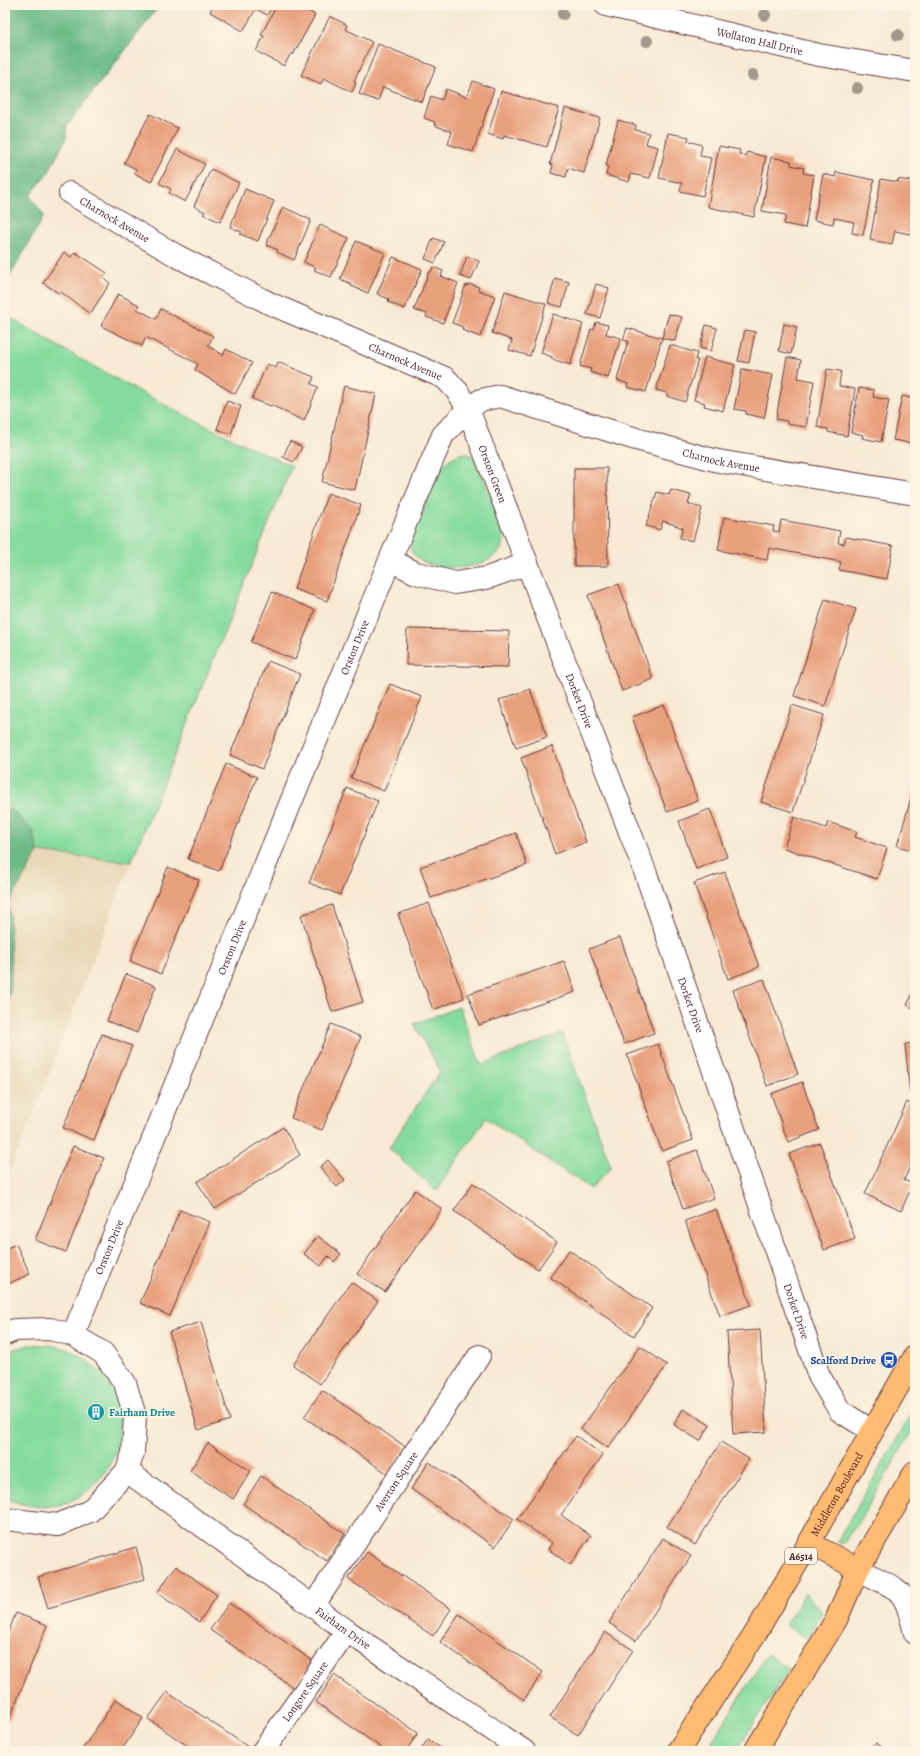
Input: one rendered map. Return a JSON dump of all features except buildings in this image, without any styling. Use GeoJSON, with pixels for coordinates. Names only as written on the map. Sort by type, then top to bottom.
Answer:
{"type":"FeatureCollection","features":[{"type":"Feature","properties":{"kind":"highway","name":"Middleton Boulevard"},"geometry":{"type":"LineString","coordinates":[[678,1751],[755,1634],[809,1543],[915,1356]]}},
{"type":"Feature","properties":{"kind":"highway"},"geometry":{"type":"LineString","coordinates":[[754,1751],[836,1620],[858,1569],[915,1472]]}},
{"type":"Feature","properties":{"kind":"highway"},"geometry":{"type":"LineString","coordinates":[[809,1543],[858,1569]]}},
{"type":"Feature","properties":{"kind":"street","name":"Wollaton Hall Drive"},"geometry":{"type":"LineString","coordinates":[[606,5],[819,55],[915,71]]}},
{"type":"Feature","properties":{"kind":"street","name":"Charnock Avenue"},"geometry":{"type":"LineString","coordinates":[[70,192],[177,256],[270,304],[445,378],[458,392],[468,409],[481,400],[500,396],[636,439],[718,461],[915,494]]}},
{"type":"Feature","properties":{"kind":"street"},"geometry":{"type":"LineString","coordinates":[[468,409],[443,435],[390,560],[416,573],[455,583],[487,578],[526,564]]}},
{"type":"Feature","properties":{"kind":"street","name":"Orston Green"},"geometry":{"type":"LineString","coordinates":[[468,409],[526,564]]}},
{"type":"Feature","properties":{"kind":"street","name":"Orston Drive"},"geometry":{"type":"LineString","coordinates":[[73,1335],[390,560]]}},
{"type":"Feature","properties":{"kind":"street","name":"Dorket Drive"},"geometry":{"type":"LineString","coordinates":[[526,564],[646,874],[819,1376],[840,1411],[872,1431]]}},
{"type":"Feature","properties":{"kind":"street"},"geometry":{"type":"LineString","coordinates":[[5,1334],[15,1330],[50,1329],[73,1335],[103,1353],[125,1383],[135,1416],[133,1453],[127,1470],[90,1512],[58,1525],[5,1519]]}},
{"type":"Feature","properties":{"kind":"street","name":"Averton Square"},"geometry":{"type":"LineString","coordinates":[[313,1606],[479,1356]]}},
{"type":"Feature","properties":{"kind":"street","name":"Fairham Drive"},"geometry":{"type":"LineString","coordinates":[[127,1470],[347,1631],[524,1751]]}},
{"type":"Feature","properties":{"kind":"street"},"geometry":{"type":"LineString","coordinates":[[858,1569],[896,1588],[907,1606],[915,1633]]}},
{"type":"Feature","properties":{"kind":"street","name":"Longore Square"},"geometry":{"type":"LineString","coordinates":[[263,1751],[347,1631]]}},
{"type":"Feature","properties":{"kind":"shaded area"},"geometry":{"type":"Polygon","coordinates":[[[5,315],[147,397],[229,438],[292,466],[131,862],[30,1122],[9,1172],[5,1175],[5,315]]]}},
{"type":"Feature","properties":{"kind":"green space"},"geometry":{"type":"Polygon","coordinates":[[[5,5],[160,5],[67,126],[66,139],[48,173],[30,196],[44,216],[5,285],[5,5]]]}},
{"type":"Feature","properties":{"kind":"green space"},"geometry":{"type":"Polygon","coordinates":[[[5,315],[75,356],[182,414],[292,466],[131,862],[38,852],[32,830],[11,810],[5,811],[5,315]]]}},
{"type":"Feature","properties":{"kind":"green space"},"geometry":{"type":"Polygon","coordinates":[[[464,453],[473,456],[477,462],[501,523],[504,539],[500,551],[489,560],[474,565],[457,568],[440,567],[425,563],[414,555],[410,541],[437,473],[449,460],[464,453]]]}},
{"type":"Feature","properties":{"kind":"green space"},"geometry":{"type":"Polygon","coordinates":[[[11,810],[32,830],[38,852],[9,903],[11,968],[10,993],[5,1003],[5,811],[11,810]]]}},
{"type":"Feature","properties":{"kind":"green space"},"geometry":{"type":"Polygon","coordinates":[[[459,1007],[481,1065],[562,1033],[611,1167],[591,1189],[486,1118],[436,1191],[389,1148],[440,1071],[414,1024],[459,1007]]]}},
{"type":"Feature","properties":{"kind":"green space"},"geometry":{"type":"Polygon","coordinates":[[[28,1345],[48,1345],[60,1347],[75,1353],[84,1359],[104,1375],[115,1394],[120,1414],[119,1435],[114,1455],[105,1473],[91,1488],[74,1499],[47,1507],[28,1505],[5,1498],[5,1352],[28,1345]]]}},
{"type":"Feature","properties":{"kind":"green space"},"geometry":{"type":"Polygon","coordinates":[[[915,1408],[915,1426],[866,1510],[844,1543],[840,1544],[838,1541],[839,1538],[915,1408]]]}},
{"type":"Feature","properties":{"kind":"green space"},"geometry":{"type":"Polygon","coordinates":[[[805,1593],[822,1612],[808,1639],[785,1625],[805,1593]]]}},
{"type":"Feature","properties":{"kind":"green space"},"geometry":{"type":"Polygon","coordinates":[[[767,1654],[789,1669],[736,1751],[706,1751],[767,1654]]]}},
{"type":"Feature","properties":{"kind":"place","name":"Scalford Drive"},"geometry":{"type":"Point","coordinates":[889,1360]}},
{"type":"Feature","properties":{"kind":"place","name":"Fairham Drive"},"geometry":{"type":"Point","coordinates":[96,1412]}}]}
